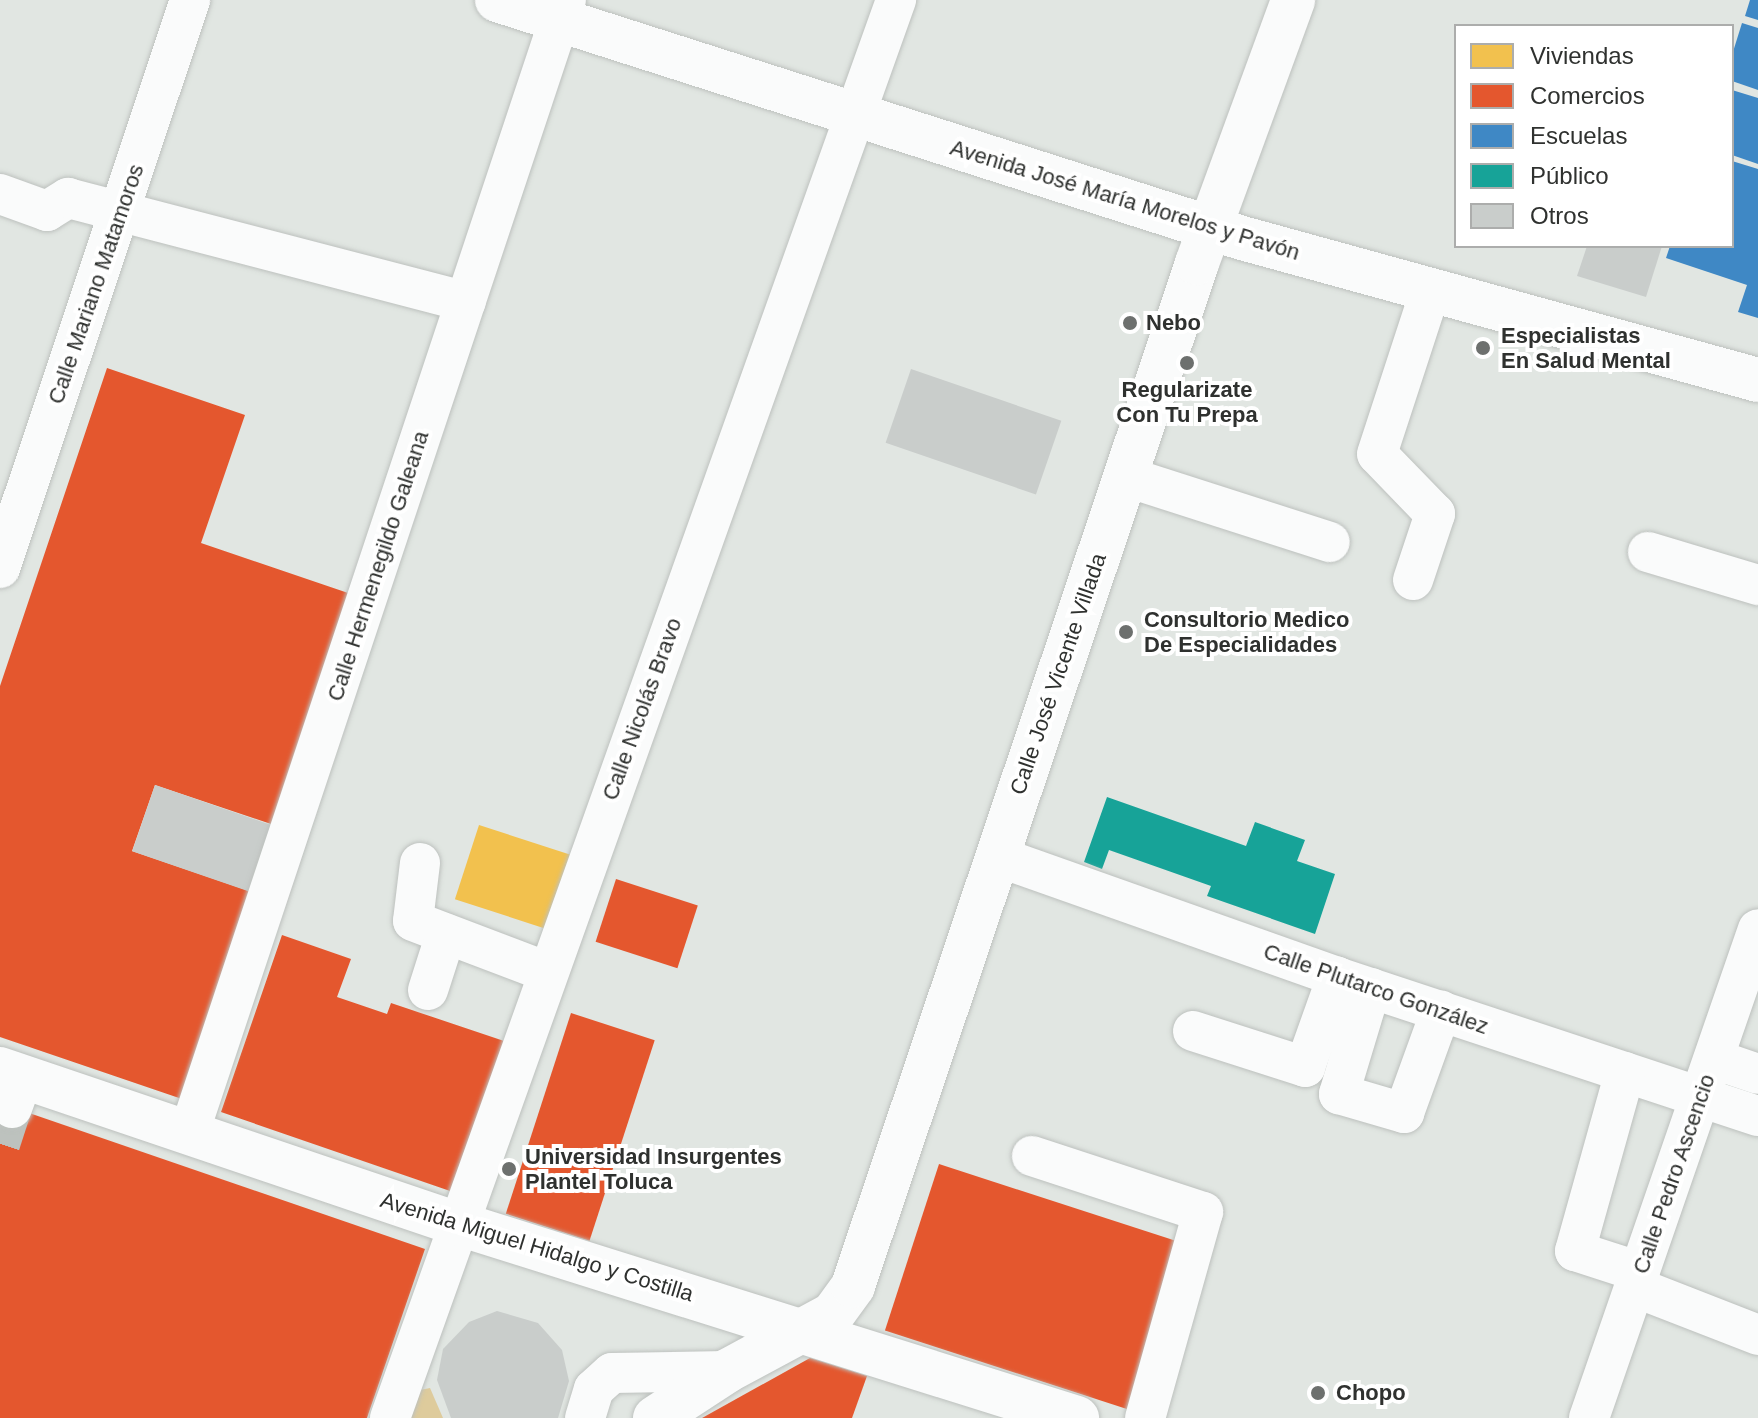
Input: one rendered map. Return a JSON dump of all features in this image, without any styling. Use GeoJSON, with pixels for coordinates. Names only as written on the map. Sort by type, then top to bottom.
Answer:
{"type":"FeatureCollection","features":[{"type":"Feature","properties":{"kind":"main road","name":"Avenida José María Morelos y Pavón"},"geometry":{"type":"LineString","coordinates":[[497,0],[563,10],[854,117],[1209,228],[1758,380]]}},
{"type":"Feature","properties":{"kind":"main road","name":"Calle José Vicente Villada"},"geometry":{"type":"LineString","coordinates":[[655,1418],[727,1371],[833,1314],[853,1286],[1124,476],[1209,228],[1293,0]]}},
{"type":"Feature","properties":{"kind":"main road","name":"Avenida Miguel Hidalgo y Costilla"},"geometry":{"type":"LineString","coordinates":[[12,1084],[189,1133],[456,1223],[803,1329],[1077,1418]]}},
{"type":"Feature","properties":{"kind":"street","name":"Calle Mariano Matamoros"},"geometry":{"type":"LineString","coordinates":[[0,568],[190,0]]}},
{"type":"Feature","properties":{"kind":"street","name":"Calle Nicolás Bravo"},"geometry":{"type":"LineString","coordinates":[[390,1418],[456,1223],[896,0]]}},
{"type":"Feature","properties":{"kind":"street","name":"Calle Hermenegildo Galeana"},"geometry":{"type":"LineString","coordinates":[[189,1133],[563,10]]}},
{"type":"Feature","properties":{"kind":"street"},"geometry":{"type":"LineString","coordinates":[[0,194],[47,211],[68,198],[119,215],[466,302]]}},
{"type":"Feature","properties":{"kind":"street"},"geometry":{"type":"LineString","coordinates":[[1413,580],[1435,514],[1377,454],[1431,289]]}},
{"type":"Feature","properties":{"kind":"street"},"geometry":{"type":"LineString","coordinates":[[1124,476],[1330,542]]}},
{"type":"Feature","properties":{"kind":"street"},"geometry":{"type":"LineString","coordinates":[[1648,552],[1758,585]]}},
{"type":"Feature","properties":{"kind":"street","name":"Calle Plutarco González"},"geometry":{"type":"LineString","coordinates":[[996,856],[1354,983],[1758,1116]]}},
{"type":"Feature","properties":{"kind":"street"},"geometry":{"type":"LineString","coordinates":[[420,863],[413,921],[547,972]]}},
{"type":"Feature","properties":{"kind":"street","name":"Calle Pedro Ascencio"},"geometry":{"type":"LineString","coordinates":[[1589,1418],[1758,929]]}},
{"type":"Feature","properties":{"kind":"street"},"geometry":{"type":"LineString","coordinates":[[428,990],[446,934]]}},
{"type":"Feature","properties":{"kind":"street"},"geometry":{"type":"LineString","coordinates":[[1354,983],[1339,1094],[1404,1113],[1441,1011]]}},
{"type":"Feature","properties":{"kind":"street"},"geometry":{"type":"LineString","coordinates":[[1193,1031],[1305,1067],[1354,983]]}},
{"type":"Feature","properties":{"kind":"street"},"geometry":{"type":"LineString","coordinates":[[1714,1059],[1758,1074]]}},
{"type":"Feature","properties":{"kind":"street"},"geometry":{"type":"LineString","coordinates":[[1625,1072],[1575,1251],[1758,1335]]}},
{"type":"Feature","properties":{"kind":"street"},"geometry":{"type":"LineString","coordinates":[[1032,1156],[1203,1212],[1145,1418]]}},
{"type":"Feature","properties":{"kind":"street"},"geometry":{"type":"LineString","coordinates":[[585,1418],[594,1389],[612,1373],[727,1371]]}},
{"type":"Feature","properties":{"kind":"shaded area"},"geometry":{"type":"Polygon","coordinates":[[[430,1388],[443,1418],[410,1418],[420,1390],[430,1388]]]}},
{"type":"Feature","properties":{"kind":"building: Viviendas"},"geometry":{"type":"Polygon","coordinates":[[[479,825],[571,855],[547,929],[455,899],[479,825]]]}},
{"type":"Feature","properties":{"kind":"building: Comercios"},"geometry":{"type":"Polygon","coordinates":[[[107,368],[245,415],[201,543],[351,594],[274,825],[155,785],[132,851],[252,892],[182,1099],[0,1037],[0,686],[107,368]]]}},
{"type":"Feature","properties":{"kind":"building: Comercios"},"geometry":{"type":"Polygon","coordinates":[[[616,879],[698,906],[677,968],[596,942],[616,879]]]}},
{"type":"Feature","properties":{"kind":"building: Comercios"},"geometry":{"type":"Polygon","coordinates":[[[282,935],[351,959],[337,997],[387,1014],[391,1003],[504,1041],[453,1192],[221,1112],[282,935]]]}},
{"type":"Feature","properties":{"kind":"building: Comercios"},"geometry":{"type":"Polygon","coordinates":[[[571,1013],[655,1040],[589,1241],[506,1214],[571,1013]]]}},
{"type":"Feature","properties":{"kind":"building: Comercios"},"geometry":{"type":"Polygon","coordinates":[[[0,1103],[425,1249],[367,1418],[0,1418],[0,1103]]]}},
{"type":"Feature","properties":{"kind":"building: Comercios"},"geometry":{"type":"Polygon","coordinates":[[[939,1164],[1182,1243],[1128,1410],[885,1330],[939,1164]]]}},
{"type":"Feature","properties":{"kind":"building: Comercios"},"geometry":{"type":"Polygon","coordinates":[[[810,1358],[867,1376],[852,1418],[702,1418],[810,1358]]]}},
{"type":"Feature","properties":{"kind":"building: Escuelas"},"geometry":{"type":"Polygon","coordinates":[[[1750,0],[1758,0],[1758,20],[1745,16],[1750,0]]]}},
{"type":"Feature","properties":{"kind":"building: Escuelas"},"geometry":{"type":"Polygon","coordinates":[[[1742,23],[1758,28],[1758,90],[1734,82],[1734,49],[1742,23]]]}},
{"type":"Feature","properties":{"kind":"building: Escuelas"},"geometry":{"type":"Polygon","coordinates":[[[1734,91],[1758,98],[1758,164],[1734,156],[1734,91]]]}},
{"type":"Feature","properties":{"kind":"building: Escuelas"},"geometry":{"type":"Polygon","coordinates":[[[1734,162],[1758,169],[1758,318],[1738,312],[1747,285],[1666,258],[1669,248],[1734,248],[1734,162]]]}},
{"type":"Feature","properties":{"kind":"building: Público"},"geometry":{"type":"Polygon","coordinates":[[[1107,797],[1246,846],[1255,822],[1305,840],[1297,861],[1335,874],[1315,934],[1207,896],[1211,886],[1109,850],[1102,869],[1084,862],[1107,797]]]}},
{"type":"Feature","properties":{"kind":"building: Otros"},"geometry":{"type":"Polygon","coordinates":[[[1586,248],[1661,248],[1646,297],[1577,276],[1586,248]]]}},
{"type":"Feature","properties":{"kind":"building: Otros"},"geometry":{"type":"Polygon","coordinates":[[[911,369],[1061,421],[1036,495],[886,443],[911,369]]]}},
{"type":"Feature","properties":{"kind":"building: Otros"},"geometry":{"type":"Polygon","coordinates":[[[155,785],[274,826],[251,892],[132,851],[155,785]]]}},
{"type":"Feature","properties":{"kind":"building: Otros"},"geometry":{"type":"Polygon","coordinates":[[[497,1311],[538,1323],[562,1350],[569,1381],[558,1418],[451,1418],[437,1380],[443,1349],[469,1322],[497,1311]]]}},
{"type":"Feature","properties":{"kind":"tunnel"},"geometry":{"type":"LineString","coordinates":[[0,1144],[12,1108]]}},
{"type":"Feature","properties":{"kind":"place","name":"Nebo"},"geometry":{"type":"Point","coordinates":[1130,323]}},
{"type":"Feature","properties":{"kind":"place","name":"Especialistas En Salud Mental"},"geometry":{"type":"Point","coordinates":[1483,348]}},
{"type":"Feature","properties":{"kind":"place","name":"Regularizate Con Tu Prepa"},"geometry":{"type":"Point","coordinates":[1187,363]}},
{"type":"Feature","properties":{"kind":"place","name":"Consultorio Medico De Especialidades"},"geometry":{"type":"Point","coordinates":[1126,632]}},
{"type":"Feature","properties":{"kind":"place","name":"Universidad Insurgentes Plantel Toluca"},"geometry":{"type":"Point","coordinates":[509,1169]}},
{"type":"Feature","properties":{"kind":"place","name":"Chopo"},"geometry":{"type":"Point","coordinates":[1318,1393]}}]}
